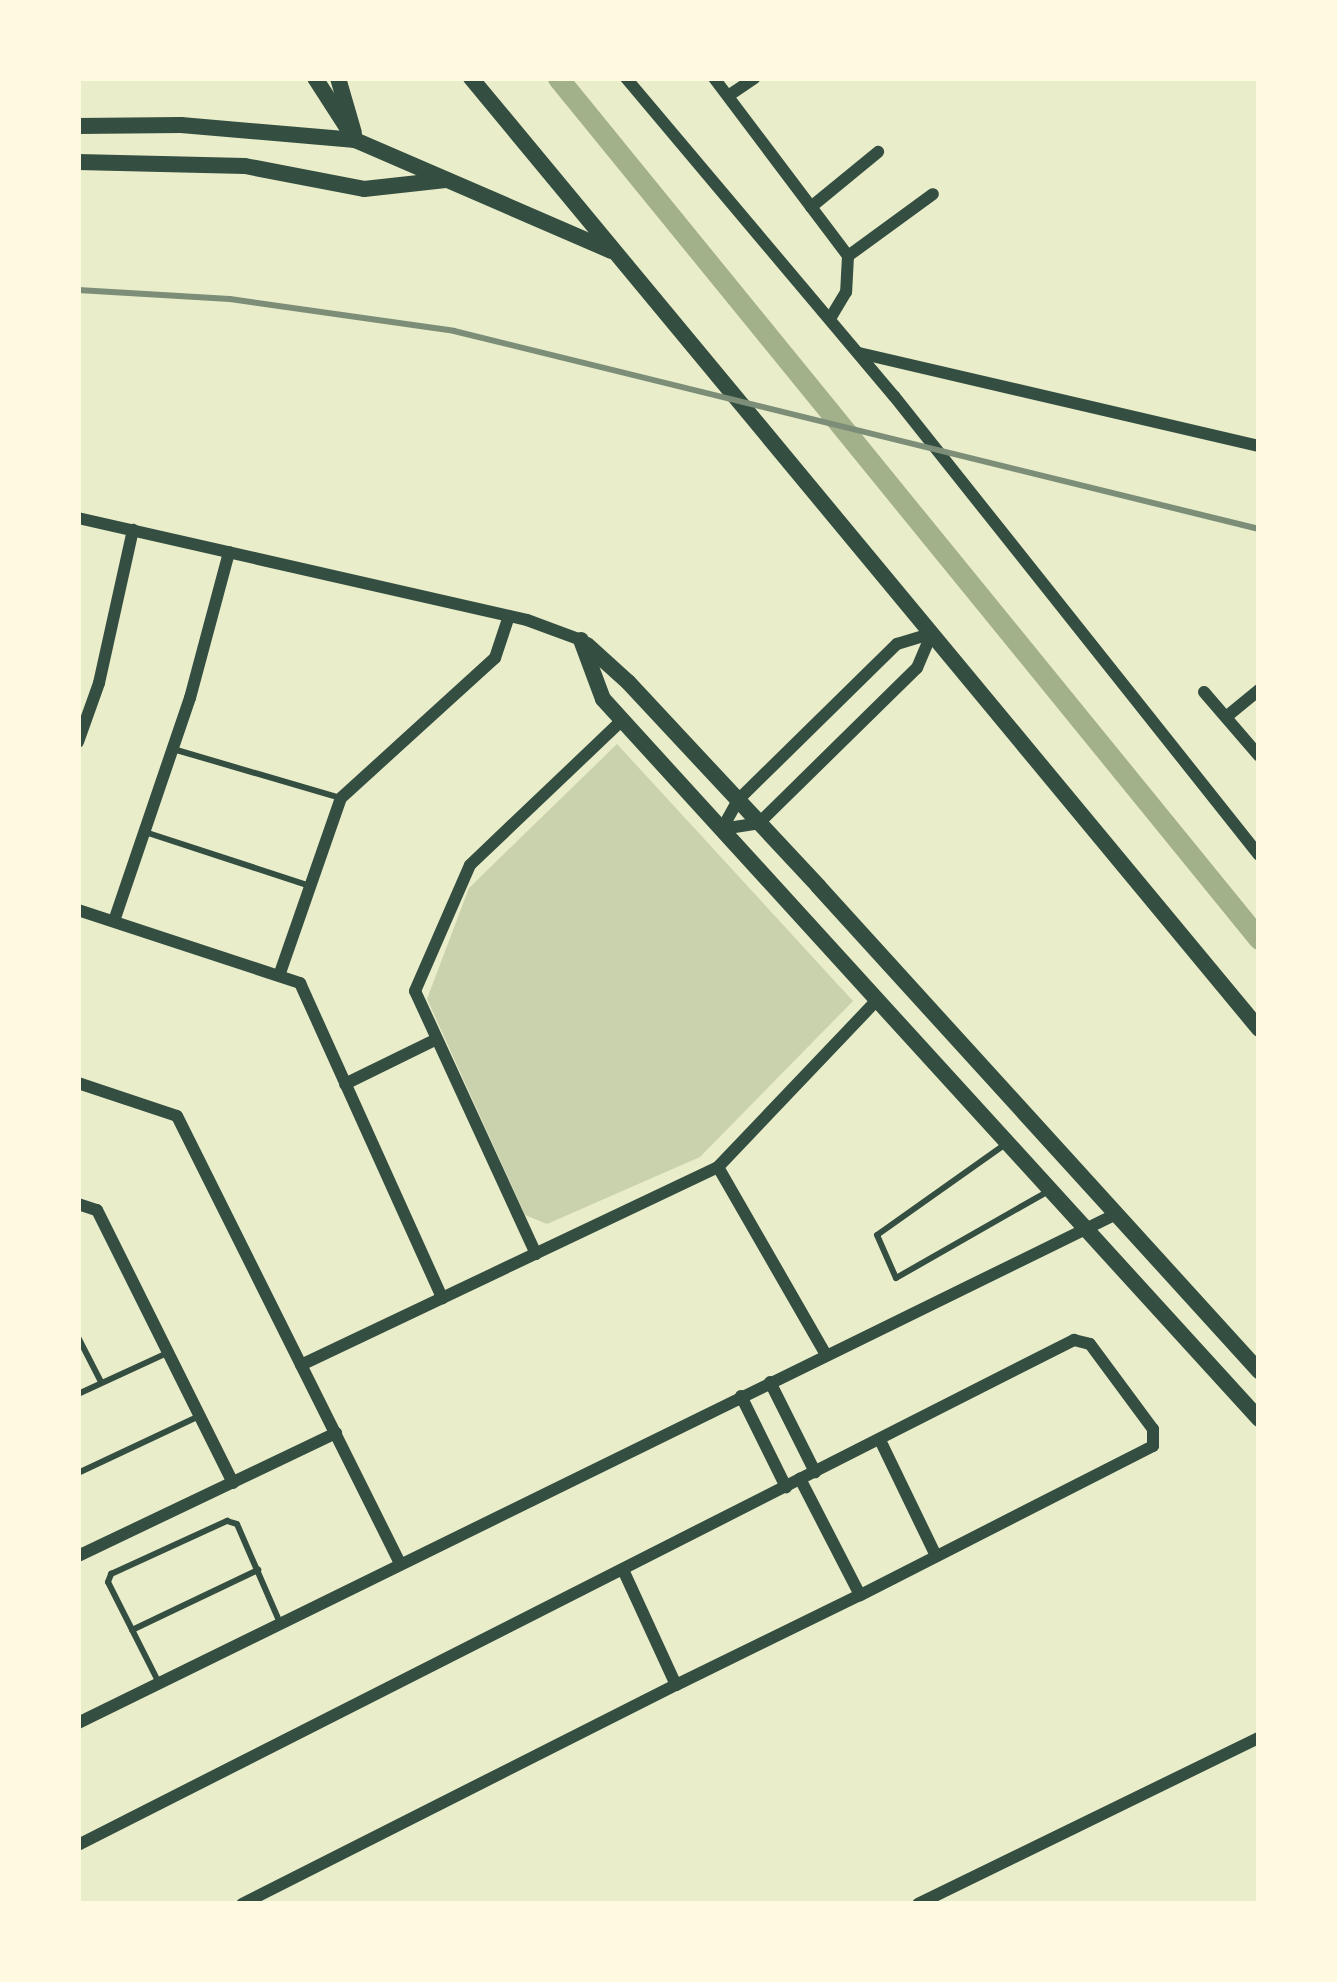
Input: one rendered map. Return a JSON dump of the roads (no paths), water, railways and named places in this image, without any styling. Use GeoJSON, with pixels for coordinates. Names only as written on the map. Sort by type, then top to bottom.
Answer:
{"type":"FeatureCollection","features":[{"type":"Feature","properties":{"kind":"street"},"geometry":{"type":"LineString","coordinates":[[315,78],[355,140]]}},
{"type":"Feature","properties":{"kind":"street"},"geometry":{"type":"LineString","coordinates":[[338,78],[355,140]]}},
{"type":"Feature","properties":{"kind":"street"},"geometry":{"type":"LineString","coordinates":[[471,78],[1259,1029]]}},
{"type":"Feature","properties":{"kind":"street"},"geometry":{"type":"LineString","coordinates":[[626,78],[858,353],[1259,855]]}},
{"type":"Feature","properties":{"kind":"street"},"geometry":{"type":"LineString","coordinates":[[715,78],[848,256],[846,292],[830,319]]}},
{"type":"Feature","properties":{"kind":"street"},"geometry":{"type":"LineString","coordinates":[[728,96],[755,78]]}},
{"type":"Feature","properties":{"kind":"street"},"geometry":{"type":"LineString","coordinates":[[78,126],[181,124],[355,140],[618,254]]}},
{"type":"Feature","properties":{"kind":"street"},"geometry":{"type":"LineString","coordinates":[[812,207],[878,152]]}},
{"type":"Feature","properties":{"kind":"street"},"geometry":{"type":"LineString","coordinates":[[78,162],[245,166],[364,189],[447,179]]}},
{"type":"Feature","properties":{"kind":"street"},"geometry":{"type":"LineString","coordinates":[[848,256],[932,194]]}},
{"type":"Feature","properties":{"kind":"street"},"geometry":{"type":"LineString","coordinates":[[858,353],[1259,446]]}},
{"type":"Feature","properties":{"kind":"street"},"geometry":{"type":"LineString","coordinates":[[78,518],[509,616],[581,640],[628,682],[738,800],[1259,1371]]}},
{"type":"Feature","properties":{"kind":"street"},"geometry":{"type":"LineString","coordinates":[[78,742],[99,683],[134,530]]}},
{"type":"Feature","properties":{"kind":"street"},"geometry":{"type":"LineString","coordinates":[[114,921],[173,749],[229,552]]}},
{"type":"Feature","properties":{"kind":"street"},"geometry":{"type":"LineString","coordinates":[[280,973],[341,798],[495,658],[509,616]]}},
{"type":"Feature","properties":{"kind":"street"},"geometry":{"type":"LineString","coordinates":[[722,829],[738,800],[897,644],[932,633]]}},
{"type":"Feature","properties":{"kind":"street"},"geometry":{"type":"LineString","coordinates":[[722,829],[759,823],[917,668],[932,633]]}},
{"type":"Feature","properties":{"kind":"street"},"geometry":{"type":"LineString","coordinates":[[581,640],[603,700],[1259,1419]]}},
{"type":"Feature","properties":{"kind":"street"},"geometry":{"type":"LineString","coordinates":[[1226,717],[1259,690]]}},
{"type":"Feature","properties":{"kind":"street"},"geometry":{"type":"LineString","coordinates":[[1204,692],[1259,756]]}},
{"type":"Feature","properties":{"kind":"street"},"geometry":{"type":"LineString","coordinates":[[536,1254],[416,992],[470,865],[622,720]]}},
{"type":"Feature","properties":{"kind":"street"},"geometry":{"type":"LineString","coordinates":[[78,910],[300,983],[442,1298]]}},
{"type":"Feature","properties":{"kind":"street"},"geometry":{"type":"LineString","coordinates":[[302,1365],[718,1167],[877,1000]]}},
{"type":"Feature","properties":{"kind":"street"},"geometry":{"type":"LineString","coordinates":[[345,1084],[437,1039]]}},
{"type":"Feature","properties":{"kind":"street"},"geometry":{"type":"LineString","coordinates":[[78,1083],[176,1116],[400,1563]]}},
{"type":"Feature","properties":{"kind":"street"},"geometry":{"type":"LineString","coordinates":[[718,1167],[826,1355]]}},
{"type":"Feature","properties":{"kind":"street"},"geometry":{"type":"LineString","coordinates":[[78,1204],[98,1210],[232,1483]]}},
{"type":"Feature","properties":{"kind":"street"},"geometry":{"type":"LineString","coordinates":[[78,1723],[1116,1214]]}},
{"type":"Feature","properties":{"kind":"street"},"geometry":{"type":"LineString","coordinates":[[78,1844],[1081,1339],[1153,1429],[1153,1446],[242,1904]]}},
{"type":"Feature","properties":{"kind":"street"},"geometry":{"type":"LineString","coordinates":[[770,1382],[815,1472]]}},
{"type":"Feature","properties":{"kind":"street"},"geometry":{"type":"LineString","coordinates":[[741,1396],[786,1486]]}},
{"type":"Feature","properties":{"kind":"street"},"geometry":{"type":"LineString","coordinates":[[78,1556],[336,1433]]}},
{"type":"Feature","properties":{"kind":"street"},"geometry":{"type":"LineString","coordinates":[[880,1440],[936,1556]]}},
{"type":"Feature","properties":{"kind":"street"},"geometry":{"type":"LineString","coordinates":[[800,1479],[860,1594]]}},
{"type":"Feature","properties":{"kind":"street"},"geometry":{"type":"LineString","coordinates":[[624,1572],[676,1685]]}},
{"type":"Feature","properties":{"kind":"street"},"geometry":{"type":"LineString","coordinates":[[918,1904],[936,1900],[1259,1738]]}},
{"type":"Feature","properties":{"kind":"lane"},"geometry":{"type":"LineString","coordinates":[[173,749],[341,798]]}},
{"type":"Feature","properties":{"kind":"lane"},"geometry":{"type":"LineString","coordinates":[[145,832],[310,886]]}},
{"type":"Feature","properties":{"kind":"lane"},"geometry":{"type":"LineString","coordinates":[[1007,1143],[877,1235],[896,1278],[1050,1190]]}},
{"type":"Feature","properties":{"kind":"lane"},"geometry":{"type":"LineString","coordinates":[[78,1336],[101,1383]]}},
{"type":"Feature","properties":{"kind":"lane"},"geometry":{"type":"LineString","coordinates":[[78,1394],[168,1352]]}},
{"type":"Feature","properties":{"kind":"lane"},"geometry":{"type":"LineString","coordinates":[[78,1473],[200,1416]]}},
{"type":"Feature","properties":{"kind":"lane"},"geometry":{"type":"LineString","coordinates":[[159,1683],[108,1582],[111,1574],[227,1521],[237,1523],[280,1622]]}},
{"type":"Feature","properties":{"kind":"lane"},"geometry":{"type":"LineString","coordinates":[[132,1630],[258,1570]]}},
{"type":"Feature","properties":{"kind":"waterway"},"geometry":{"type":"LineString","coordinates":[[558,78],[1259,939]]}},
{"type":"Feature","properties":{"kind":"railway"},"geometry":{"type":"LineString","coordinates":[[78,290],[230,299],[454,331],[1259,529]]}}]}
